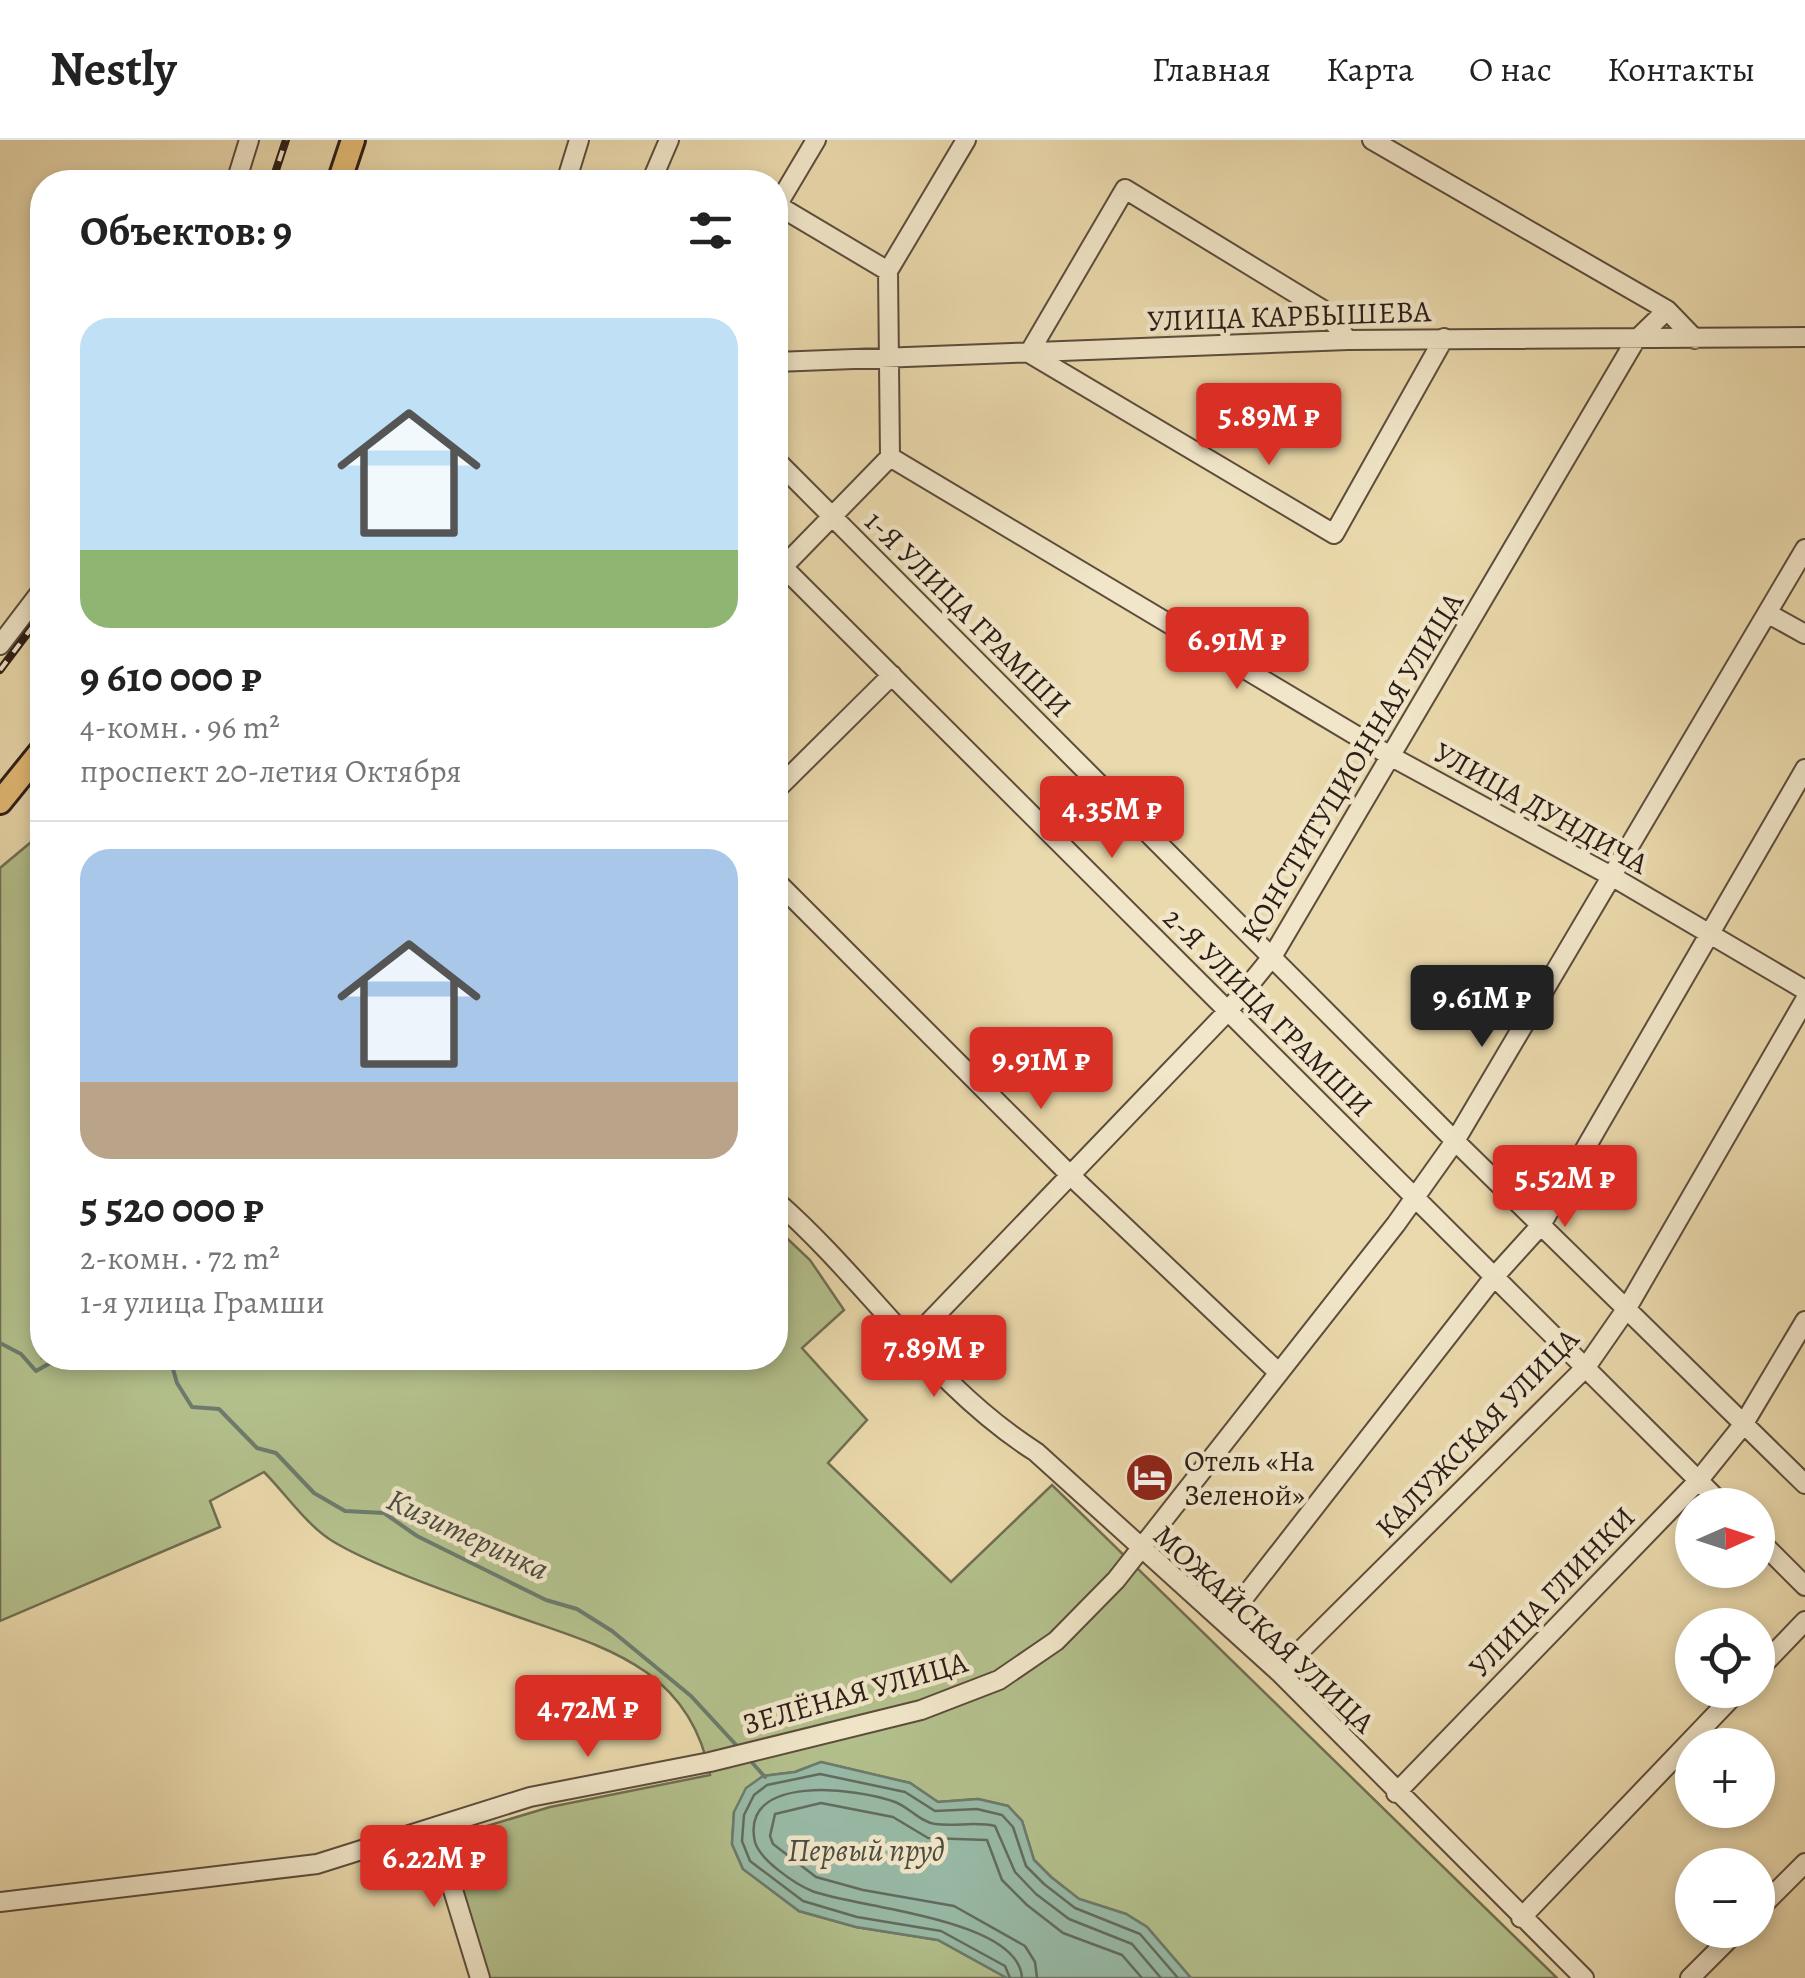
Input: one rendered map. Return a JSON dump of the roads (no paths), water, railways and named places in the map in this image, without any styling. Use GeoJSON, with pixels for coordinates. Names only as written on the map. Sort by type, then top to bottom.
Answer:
{"type":"FeatureCollection","features":[{"type":"Feature","properties":{"kind":"main road"},"geometry":{"type":"LineString","coordinates":[[328,170],[338,140]]}},
{"type":"Feature","properties":{"kind":"main road"},"geometry":{"type":"LineString","coordinates":[[343,170],[353,140]]}},
{"type":"Feature","properties":{"kind":"main road"},"geometry":{"type":"LineString","coordinates":[[0,781],[30,745]]}},
{"type":"Feature","properties":{"kind":"main road"},"geometry":{"type":"LineString","coordinates":[[0,802],[30,765]]}},
{"type":"Feature","properties":{"kind":"street"},"geometry":{"type":"LineString","coordinates":[[240,170],[249,140]]}},
{"type":"Feature","properties":{"kind":"street"},"geometry":{"type":"LineString","coordinates":[[570,170],[579,140]]}},
{"type":"Feature","properties":{"kind":"street"},"geometry":{"type":"LineString","coordinates":[[656,170],[670,140]]}},
{"type":"Feature","properties":{"kind":"street"},"geometry":{"type":"LineString","coordinates":[[788,187],[816,140]]}},
{"type":"Feature","properties":{"kind":"street"},"geometry":{"type":"LineString","coordinates":[[788,558],[890,457],[888,271],[966,140]]}},
{"type":"Feature","properties":{"kind":"street"},"geometry":{"type":"LineString","coordinates":[[1372,140],[1667,310],[1695,339]]}},
{"type":"Feature","properties":{"kind":"street"},"geometry":{"type":"LineString","coordinates":[[1348,340],[1323,310],[1125,189],[1029,353],[1334,534],[1444,338]]}},
{"type":"Feature","properties":{"kind":"street"},"geometry":{"type":"LineString","coordinates":[[788,214],[888,271]]}},
{"type":"Feature","properties":{"kind":"street","name":"КОНСТИТУЦИОННАЯ УЛИЦА"},"geometry":{"type":"LineString","coordinates":[[909,1344],[1228,1011],[1272,957],[1635,341],[1667,310]]}},
{"type":"Feature","properties":{"kind":"street","name":"УЛИЦА КАРБЫШЕВА"},"geometry":{"type":"LineString","coordinates":[[788,362],[1348,340],[1635,341],[1805,336]]}},
{"type":"Feature","properties":{"kind":"street","name":"УЛИЦА ДУНДИЧА"},"geometry":{"type":"LineString","coordinates":[[890,457],[1392,757],[1613,877],[1805,990]]}},
{"type":"Feature","properties":{"kind":"street","name":"1-Я УЛИЦА ГРАМШИ"},"geometry":{"type":"LineString","coordinates":[[788,472],[1455,1141],[1805,1484]]}},
{"type":"Feature","properties":{"kind":"street","name":"ЗЕЛЁНАЯ УЛИЦА"},"geometry":{"type":"LineString","coordinates":[[0,1902],[317,1864],[530,1797],[710,1762],[970,1694],[1056,1641],[1142,1546],[1415,1198],[1455,1141],[1805,549]]}},
{"type":"Feature","properties":{"kind":"street","name":"2-Я УЛИЦА ГРАМШИ"},"geometry":{"type":"LineString","coordinates":[[788,576],[892,675],[1706,1488]]}},
{"type":"Feature","properties":{"kind":"street"},"geometry":{"type":"LineString","coordinates":[[0,645],[30,606]]}},
{"type":"Feature","properties":{"kind":"street"},"geometry":{"type":"LineString","coordinates":[[1767,613],[1805,634]]}},
{"type":"Feature","properties":{"kind":"street"},"geometry":{"type":"LineString","coordinates":[[788,778],[892,675]]}},
{"type":"Feature","properties":{"kind":"street"},"geometry":{"type":"LineString","coordinates":[[1225,1622],[1494,1277],[1541,1225],[1805,768]]}},
{"type":"Feature","properties":{"kind":"street"},"geometry":{"type":"LineString","coordinates":[[788,893],[1071,1176],[1278,1373]]}},
{"type":"Feature","properties":{"kind":"street","name":"КАЛУЖСКАЯ УЛИЦА"},"geometry":{"type":"LineString","coordinates":[[1279,1672],[1586,1367],[1627,1308],[1805,1000]]}},
{"type":"Feature","properties":{"kind":"street","name":"МОЖАЙСКАЯ УЛИЦА"},"geometry":{"type":"LineString","coordinates":[[788,1211],[808,1228],[909,1344],[995,1426],[1036,1452],[1279,1672],[1584,1978]]}},
{"type":"Feature","properties":{"kind":"street","name":"УЛИЦА ГЛИНКИ"},"geometry":{"type":"LineString","coordinates":[[1396,1793],[1698,1480],[1743,1425],[1805,1321]]}},
{"type":"Feature","properties":{"kind":"street"},"geometry":{"type":"LineString","coordinates":[[1775,1556],[1805,1586]]}},
{"type":"Feature","properties":{"kind":"street"},"geometry":{"type":"LineString","coordinates":[[1775,1652],[1805,1620]]}},
{"type":"Feature","properties":{"kind":"street"},"geometry":{"type":"LineString","coordinates":[[1521,1918],[1722,1708]]}},
{"type":"Feature","properties":{"kind":"street"},"geometry":{"type":"LineString","coordinates":[[434,1828],[480,1978]]}},
{"type":"Feature","properties":{"kind":"street"},"geometry":{"type":"LineString","coordinates":[[1775,1893],[1805,1862]]}},
{"type":"Feature","properties":{"kind":"street"},"geometry":{"type":"LineString","coordinates":[[1690,1978],[1720,1948]]}},
{"type":"Feature","properties":{"kind":"water","name":"Первый пруд"},"geometry":{"type":"Polygon","coordinates":[[[821,1762],[910,1783],[938,1802],[978,1799],[1008,1806],[1022,1821],[1034,1860],[1051,1877],[1079,1899],[1126,1914],[1147,1927],[1191,1978],[1007,1978],[938,1940],[856,1927],[799,1911],[743,1869],[732,1844],[734,1812],[746,1788],[763,1776],[795,1772],[821,1762]]]}},
{"type":"Feature","properties":{"kind":"waterway","name":"Кизитеринка"},"geometry":{"type":"LineString","coordinates":[[0,1343],[21,1354],[30,1364]]}},
{"type":"Feature","properties":{"kind":"waterway","name":"Кизитеринка"},"geometry":{"type":"LineString","coordinates":[[173,1370],[192,1407],[219,1409],[257,1448],[276,1453],[314,1493],[345,1511],[384,1513],[417,1536],[546,1600],[577,1609],[612,1631],[691,1696],[738,1747]]}},
{"type":"Feature","properties":{"kind":"waterway"},"geometry":{"type":"LineString","coordinates":[[748,1758],[765,1777]]}},
{"type":"Feature","properties":{"kind":"railway"},"geometry":{"type":"LineString","coordinates":[[276,170],[286,140]]}},
{"type":"Feature","properties":{"kind":"railway"},"geometry":{"type":"LineString","coordinates":[[0,670],[30,630]]}},
{"type":"Feature","properties":{"kind":"place","name":"Отель «На Зеленой»"},"geometry":{"type":"Point","coordinates":[1149,1478]}}]}
